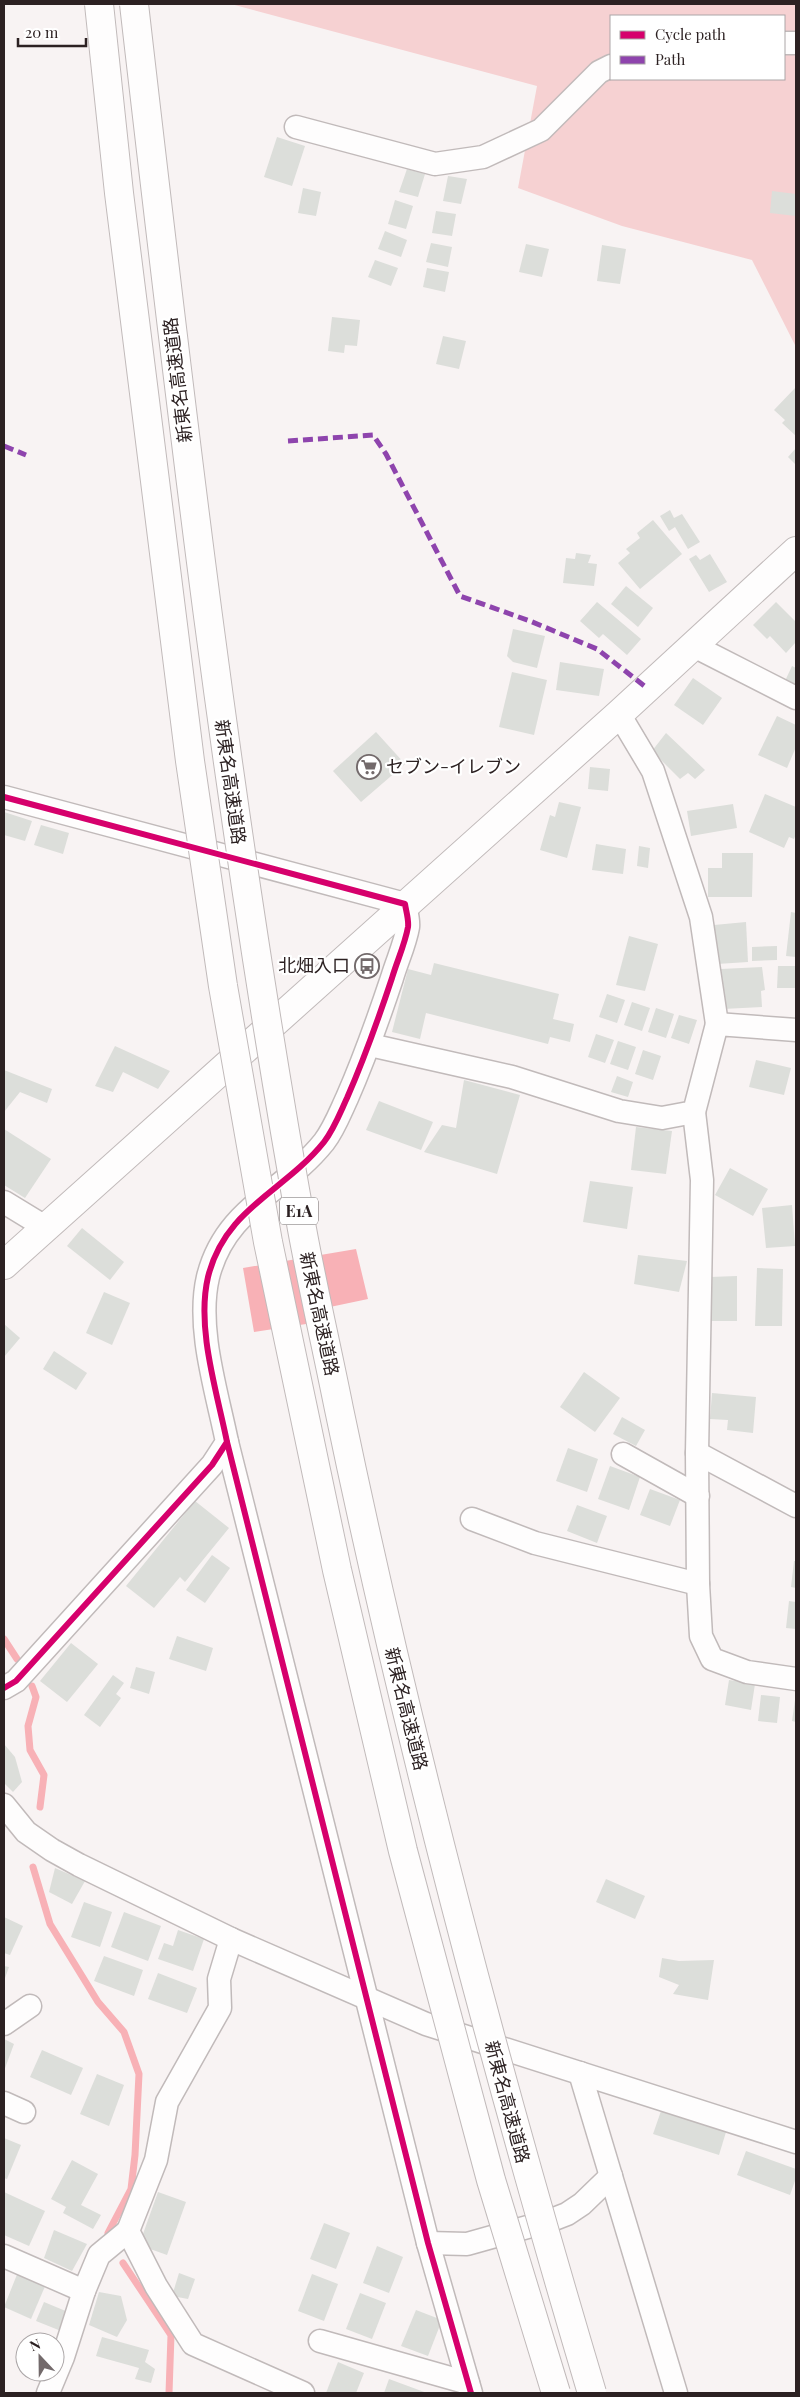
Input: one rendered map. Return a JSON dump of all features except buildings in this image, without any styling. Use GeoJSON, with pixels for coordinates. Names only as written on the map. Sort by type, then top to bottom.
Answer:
{"type":"FeatureCollection","features":[{"type":"Feature","properties":{"kind":"main road","name":"新東名高速道路"},"geometry":{"type":"LineString","coordinates":[[99,4],[120,202],[190,761],[223,986],[268,1242],[337,1570],[403,1851],[491,2180],[556,2393]]}},
{"type":"Feature","properties":{"kind":"main road","name":"新東名高速道路"},"geometry":{"type":"LineString","coordinates":[[134,4],[225,754],[258,976],[303,1235],[372,1565],[436,1832],[526,2170],[592,2393]]}},
{"type":"Feature","properties":{"kind":"main road"},"geometry":{"type":"LineString","coordinates":[[4,1266],[45,1227],[618,714],[796,551]]}},
{"type":"Feature","properties":{"kind":"street"},"geometry":{"type":"LineString","coordinates":[[296,128],[435,164],[483,157],[541,130],[599,72],[610,66]]}},
{"type":"Feature","properties":{"kind":"street"},"geometry":{"type":"LineString","coordinates":[[692,645],[796,698]]}},
{"type":"Feature","properties":{"kind":"street"},"geometry":{"type":"LineString","coordinates":[[618,714],[653,771],[700,916],[717,1024],[694,1112],[702,1180],[697,1453],[698,1584],[701,1636],[712,1659],[747,1672],[796,1679]]}},
{"type":"Feature","properties":{"kind":"street"},"geometry":{"type":"LineString","coordinates":[[4,797],[405,904],[408,926],[370,1045],[338,1118],[325,1141],[309,1158],[251,1206],[230,1228],[216,1252],[208,1276],[204,1299],[208,1348],[228,1442],[428,2243],[470,2388]]}},
{"type":"Feature","properties":{"kind":"street"},"geometry":{"type":"LineString","coordinates":[[717,1024],[796,1030]]}},
{"type":"Feature","properties":{"kind":"street"},"geometry":{"type":"LineString","coordinates":[[370,1045],[512,1077],[619,1111],[662,1118],[694,1112]]}},
{"type":"Feature","properties":{"kind":"street"},"geometry":{"type":"LineString","coordinates":[[4,1202],[45,1227]]}},
{"type":"Feature","properties":{"kind":"street"},"geometry":{"type":"LineString","coordinates":[[4,1688],[16,1681],[212,1465],[228,1442]]}},
{"type":"Feature","properties":{"kind":"street"},"geometry":{"type":"LineString","coordinates":[[697,1453],[796,1506]]}},
{"type":"Feature","properties":{"kind":"street"},"geometry":{"type":"LineString","coordinates":[[623,1454],[698,1496]]}},
{"type":"Feature","properties":{"kind":"street"},"geometry":{"type":"LineString","coordinates":[[472,1519],[535,1543],[698,1584]]}},
{"type":"Feature","properties":{"kind":"street"},"geometry":{"type":"LineString","coordinates":[[4,1805],[26,1832],[52,1850],[231,1939],[426,2024],[796,2142]]}},
{"type":"Feature","properties":{"kind":"street"},"geometry":{"type":"LineString","coordinates":[[48,2393],[63,2357],[84,2291],[98,2255],[128,2231],[156,2160],[167,2102],[220,2008],[219,1979],[231,1939]]}},
{"type":"Feature","properties":{"kind":"street"},"geometry":{"type":"LineString","coordinates":[[4,2024],[30,2006]]}},
{"type":"Feature","properties":{"kind":"street"},"geometry":{"type":"LineString","coordinates":[[580,2073],[676,2393]]}},
{"type":"Feature","properties":{"kind":"street"},"geometry":{"type":"LineString","coordinates":[[4,2103],[24,2112]]}},
{"type":"Feature","properties":{"kind":"street"},"geometry":{"type":"LineString","coordinates":[[428,2243],[467,2244],[549,2222],[567,2214],[582,2204],[611,2176]]}},
{"type":"Feature","properties":{"kind":"street"},"geometry":{"type":"LineString","coordinates":[[128,2231],[156,2286],[193,2344],[303,2393]]}},
{"type":"Feature","properties":{"kind":"street"},"geometry":{"type":"LineString","coordinates":[[4,2256],[84,2291]]}},
{"type":"Feature","properties":{"kind":"street"},"geometry":{"type":"LineString","coordinates":[[320,2342],[470,2388]]}},
{"type":"Feature","properties":{"kind":"shaded area"},"geometry":{"type":"Polygon","coordinates":[[[231,4],[796,4],[796,347],[752,260],[622,226],[518,188],[537,86],[231,4]]]}},
{"type":"Feature","properties":{"kind":"shaded area"},"geometry":{"type":"Polygon","coordinates":[[[356,1249],[368,1299],[330,1307],[332,1320],[254,1332],[243,1268],[356,1249]]]}},
{"type":"Feature","properties":{"kind":"waterway"},"geometry":{"type":"LineString","coordinates":[[4,1639],[17,1659]]}},
{"type":"Feature","properties":{"kind":"waterway"},"geometry":{"type":"LineString","coordinates":[[32,1686],[36,1697],[28,1726],[30,1750],[44,1775],[40,1807]]}},
{"type":"Feature","properties":{"kind":"waterway"},"geometry":{"type":"LineString","coordinates":[[33,1867],[50,1924],[98,2002],[124,2032],[139,2074],[135,2155],[131,2189],[108,2233]]}},
{"type":"Feature","properties":{"kind":"waterway"},"geometry":{"type":"LineString","coordinates":[[123,2263],[171,2335],[169,2393]]}},
{"type":"Feature","properties":{"kind":"marked path"},"geometry":{"type":"LineString","coordinates":[[288,441],[373,435],[386,454],[460,596],[530,621],[597,649],[647,688]]}},
{"type":"Feature","properties":{"kind":"marked path"},"geometry":{"type":"LineString","coordinates":[[4,446],[26,455]]}},
{"type":"Feature","properties":{"kind":"cycle path"},"geometry":{"type":"LineString","coordinates":[[4,797],[405,904],[408,918],[407,933],[403,946],[371,1038],[360,1068],[331,1132],[308,1159],[242,1217],[216,1253],[208,1277],[205,1297],[206,1338],[213,1381],[227,1442],[212,1465],[16,1681],[4,1688]]}},
{"type":"Feature","properties":{"kind":"cycle path"},"geometry":{"type":"LineString","coordinates":[[227,1442],[428,2243],[471,2393]]}},
{"type":"Feature","properties":{"kind":"place","name":"セブン-イレブン"},"geometry":{"type":"Point","coordinates":[369,767]}},
{"type":"Feature","properties":{"kind":"place","name":"北畑入口"},"geometry":{"type":"Point","coordinates":[367,966]}}]}
